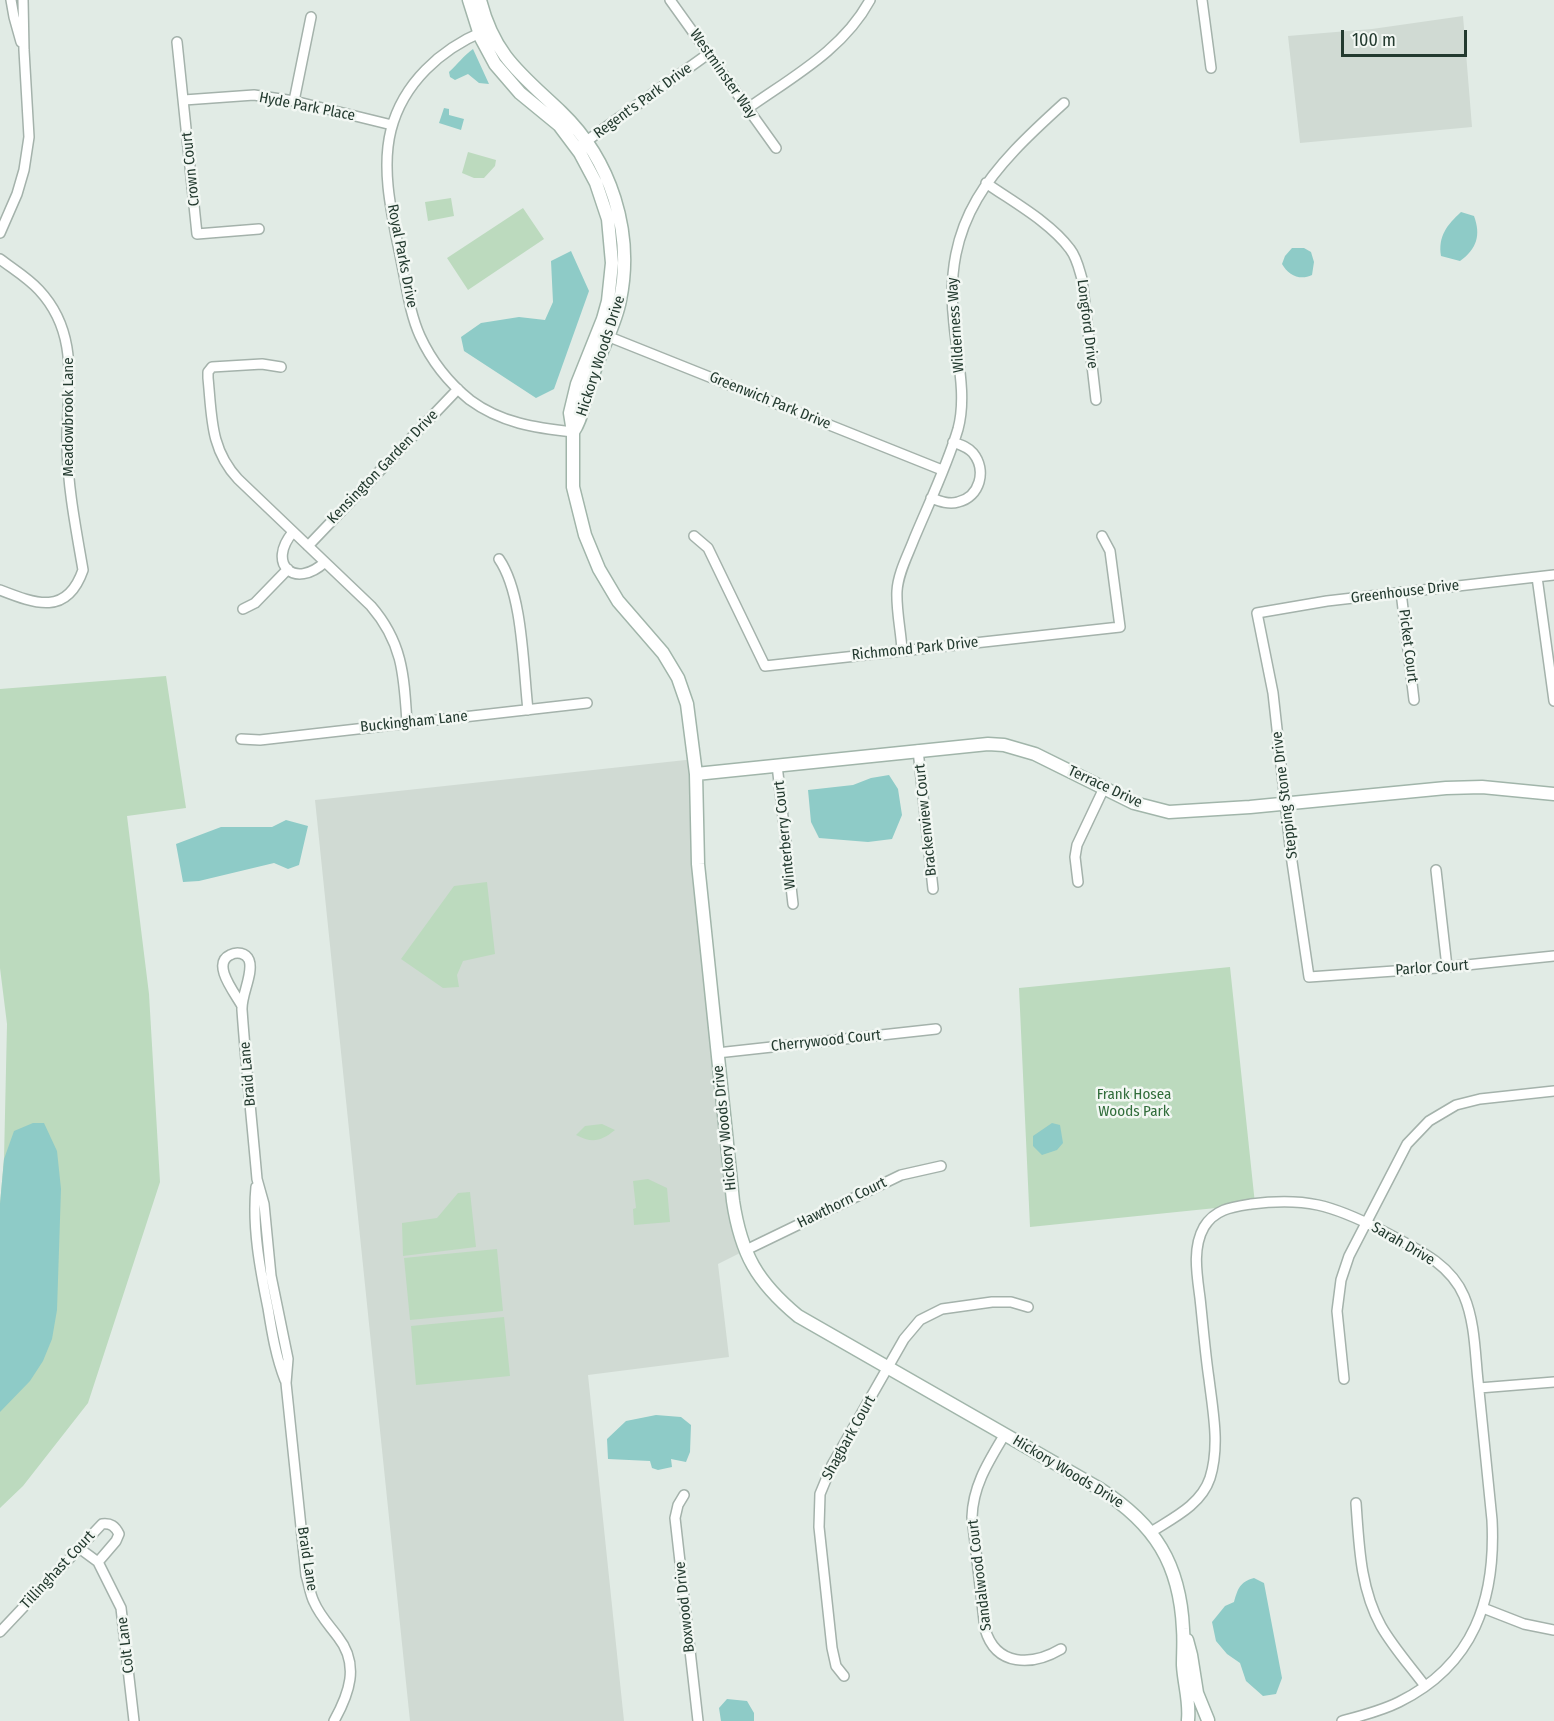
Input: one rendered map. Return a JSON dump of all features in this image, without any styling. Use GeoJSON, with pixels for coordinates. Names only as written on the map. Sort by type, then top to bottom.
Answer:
{"type":"FeatureCollection","features":[{"type":"Feature","properties":{"kind":"street"},"geometry":{"type":"LineString","coordinates":[[11,0],[24,50]]}},
{"type":"Feature","properties":{"kind":"street"},"geometry":{"type":"LineString","coordinates":[[0,233],[17,194],[24,170],[29,137],[23,0]]}},
{"type":"Feature","properties":{"kind":"street","name":"Hickory Woods Drive"},"geometry":{"type":"LineString","coordinates":[[469,0],[484,31],[518,74],[560,112],[582,144],[599,161],[614,196],[624,245],[620,302],[603,334],[579,423],[573,432],[573,487],[585,535],[599,569],[618,601],[663,653],[678,678],[691,721],[696,774],[698,864],[733,1201],[736,1220],[752,1264],[764,1284],[798,1316],[1121,1503],[1151,1532],[1175,1577],[1197,1693],[1209,1720]]}},
{"type":"Feature","properties":{"kind":"street","name":"Hickory Woods Drive"},"geometry":{"type":"LineString","coordinates":[[480,0],[484,31]]}},
{"type":"Feature","properties":{"kind":"street","name":"Westminster Way"},"geometry":{"type":"LineString","coordinates":[[670,0],[776,148]]}},
{"type":"Feature","properties":{"kind":"street"},"geometry":{"type":"LineString","coordinates":[[747,109],[834,47],[855,24],[870,0]]}},
{"type":"Feature","properties":{"kind":"street"},"geometry":{"type":"LineString","coordinates":[[1202,0],[1211,68]]}},
{"type":"Feature","properties":{"kind":"street"},"geometry":{"type":"LineString","coordinates":[[294,101],[311,17]]}},
{"type":"Feature","properties":{"kind":"street","name":"Royal Parks Drive"},"geometry":{"type":"LineString","coordinates":[[484,31],[443,54],[420,75],[409,90],[392,126],[388,155],[390,193],[410,305],[429,352],[458,389],[486,410],[509,421],[573,432]]}},
{"type":"Feature","properties":{"kind":"street","name":"Crown Court"},"geometry":{"type":"LineString","coordinates":[[177,42],[197,234],[259,229]]}},
{"type":"Feature","properties":{"kind":"street","name":"Regent's Park Drive"},"geometry":{"type":"LineString","coordinates":[[582,144],[708,54]]}},
{"type":"Feature","properties":{"kind":"street","name":"Hyde Park Place"},"geometry":{"type":"LineString","coordinates":[[184,100],[254,96],[294,101],[392,126]]}},
{"type":"Feature","properties":{"kind":"street","name":"Wilderness Way"},"geometry":{"type":"LineString","coordinates":[[902,650],[897,590],[904,566],[958,428],[961,403],[952,309],[953,265],[958,241],[964,223],[986,183],[1001,165],[1064,104]]}},
{"type":"Feature","properties":{"kind":"street","name":"Longford Drive"},"geometry":{"type":"LineString","coordinates":[[986,183],[1053,231],[1071,249],[1082,279],[1096,400]]}},
{"type":"Feature","properties":{"kind":"street","name":"Meadowbrook Lane"},"geometry":{"type":"LineString","coordinates":[[0,259],[41,292],[58,317],[65,337],[70,363],[67,436],[69,488],[83,570],[78,583],[68,596],[54,603],[28,601],[0,590]]}},
{"type":"Feature","properties":{"kind":"street","name":"Greenwich Park Drive"},"geometry":{"type":"LineString","coordinates":[[603,334],[942,470]]}},
{"type":"Feature","properties":{"kind":"street"},"geometry":{"type":"LineString","coordinates":[[281,367],[262,364],[212,367],[208,372],[214,435],[222,459],[238,479],[371,606],[390,631],[401,661],[407,723]]}},
{"type":"Feature","properties":{"kind":"street","name":"Kensington Garden Drive"},"geometry":{"type":"LineString","coordinates":[[308,546],[458,389]]}},
{"type":"Feature","properties":{"kind":"street"},"geometry":{"type":"LineString","coordinates":[[931,498],[943,502],[958,502],[970,496],[978,486],[981,473],[978,460],[969,449],[953,441]]}},
{"type":"Feature","properties":{"kind":"street"},"geometry":{"type":"LineString","coordinates":[[293,532],[284,542],[281,552],[288,569],[294,573],[307,574],[325,562]]}},
{"type":"Feature","properties":{"kind":"street","name":"Richmond Park Drive"},"geometry":{"type":"LineString","coordinates":[[694,536],[708,548],[765,666],[1120,627],[1110,551],[1102,536]]}},
{"type":"Feature","properties":{"kind":"street"},"geometry":{"type":"LineString","coordinates":[[499,559],[513,587],[528,710]]}},
{"type":"Feature","properties":{"kind":"street"},"geometry":{"type":"LineString","coordinates":[[243,609],[255,603],[288,569]]}},
{"type":"Feature","properties":{"kind":"street","name":"Greenhouse Drive"},"geometry":{"type":"LineString","coordinates":[[1257,613],[1327,601],[1554,575]]}},
{"type":"Feature","properties":{"kind":"street"},"geometry":{"type":"LineString","coordinates":[[1537,577],[1554,701]]}},
{"type":"Feature","properties":{"kind":"street","name":"Picket Court"},"geometry":{"type":"LineString","coordinates":[[1401,592],[1414,700]]}},
{"type":"Feature","properties":{"kind":"street","name":"Stepping Stone Drive"},"geometry":{"type":"LineString","coordinates":[[1257,613],[1273,693],[1285,804],[1309,977]]}},
{"type":"Feature","properties":{"kind":"street","name":"Buckingham Lane"},"geometry":{"type":"LineString","coordinates":[[241,739],[260,740],[587,703]]}},
{"type":"Feature","properties":{"kind":"street","name":"Terrace Drive"},"geometry":{"type":"LineString","coordinates":[[696,774],[988,744],[1004,745],[1035,754],[1134,803],[1169,812],[1285,804],[1446,788],[1482,787],[1554,794]]}},
{"type":"Feature","properties":{"kind":"street","name":"Brackenview Court"},"geometry":{"type":"LineString","coordinates":[[918,750],[933,889]]}},
{"type":"Feature","properties":{"kind":"street","name":"Winterberry Court"},"geometry":{"type":"LineString","coordinates":[[777,765],[793,904]]}},
{"type":"Feature","properties":{"kind":"street"},"geometry":{"type":"LineString","coordinates":[[1078,882],[1075,857],[1077,845],[1104,788]]}},
{"type":"Feature","properties":{"kind":"street"},"geometry":{"type":"LineString","coordinates":[[1436,870],[1447,968]]}},
{"type":"Feature","properties":{"kind":"street","name":"Braid Lane"},"geometry":{"type":"LineString","coordinates":[[242,1006],[222,970],[222,962],[227,956],[236,952],[245,955],[250,966],[242,1006],[257,1179],[254,1207],[262,1277],[278,1360],[286,1383],[306,1575],[314,1602],[330,1628],[340,1638],[348,1655],[351,1673],[347,1698],[334,1721]]}},
{"type":"Feature","properties":{"kind":"street","name":"Parlor Court"},"geometry":{"type":"LineString","coordinates":[[1309,977],[1447,968],[1554,956]]}},
{"type":"Feature","properties":{"kind":"street","name":"Cherrywood Court"},"geometry":{"type":"LineString","coordinates":[[717,1053],[936,1029]]}},
{"type":"Feature","properties":{"kind":"street"},"geometry":{"type":"LineString","coordinates":[[1344,1379],[1338,1292],[1349,1256],[1407,1144],[1428,1121],[1456,1106],[1471,1101],[1554,1090]]}},
{"type":"Feature","properties":{"kind":"street","name":"Hawthorn Court"},"geometry":{"type":"LineString","coordinates":[[746,1250],[901,1174],[941,1166]]}},
{"type":"Feature","properties":{"kind":"street","name":"Sarah Drive"},"geometry":{"type":"LineString","coordinates":[[1151,1532],[1194,1502],[1208,1482],[1215,1458],[1214,1420],[1197,1270],[1199,1239],[1208,1222],[1216,1214],[1228,1208],[1290,1201],[1321,1204],[1366,1222],[1428,1256],[1447,1271],[1464,1297],[1469,1314],[1479,1388],[1493,1552],[1490,1579],[1483,1608],[1470,1635],[1448,1665],[1425,1686],[1398,1702],[1375,1712],[1342,1721]]}},
{"type":"Feature","properties":{"kind":"street","name":"Shagbark Court"},"geometry":{"type":"LineString","coordinates":[[844,1676],[836,1666],[832,1648],[818,1508],[824,1482],[832,1465],[912,1329],[920,1320],[936,1311],[960,1305],[1011,1302],[1028,1307]]}},
{"type":"Feature","properties":{"kind":"street"},"geometry":{"type":"LineString","coordinates":[[1479,1388],[1554,1382]]}},
{"type":"Feature","properties":{"kind":"street","name":"Sandalwood Court"},"geometry":{"type":"LineString","coordinates":[[1005,1434],[983,1472],[972,1504],[985,1629],[988,1639],[996,1650],[1012,1659],[1031,1660],[1061,1649]]}},
{"type":"Feature","properties":{"kind":"street","name":"Boxwood Drive"},"geometry":{"type":"LineString","coordinates":[[684,1495],[678,1505],[675,1518],[698,1721]]}},
{"type":"Feature","properties":{"kind":"street"},"geometry":{"type":"LineString","coordinates":[[1356,1503],[1364,1579],[1373,1610],[1388,1638],[1425,1686]]}},
{"type":"Feature","properties":{"kind":"street","name":"Tillinghast Court"},"geometry":{"type":"LineString","coordinates":[[0,1632],[102,1524],[108,1523],[116,1527],[119,1534],[116,1541],[98,1562]]}},
{"type":"Feature","properties":{"kind":"street","name":"Colt Lane"},"geometry":{"type":"LineString","coordinates":[[79,1548],[98,1562],[122,1608],[134,1721]]}},
{"type":"Feature","properties":{"kind":"street"},"geometry":{"type":"LineString","coordinates":[[1483,1608],[1524,1624],[1554,1630]]}},
{"type":"Feature","properties":{"kind":"street","name":"Hickory Woods Drive"},"geometry":{"type":"LineString","coordinates":[[1184,1629],[1183,1670],[1190,1705],[1188,1721]]}},
{"type":"Feature","properties":{"kind":"street"},"geometry":{"type":"LineString","coordinates":[[1188,1721],[1197,1717],[1209,1720]]}},
{"type":"Feature","properties":{"kind":"shaded area"},"geometry":{"type":"Polygon","coordinates":[[[1463,16],[1472,127],[1300,143],[1288,36],[1372,29],[1463,16]]]}},
{"type":"Feature","properties":{"kind":"shaded area"},"geometry":{"type":"Polygon","coordinates":[[[695,759],[733,1201],[746,1250],[718,1264],[729,1357],[588,1375],[624,1721],[410,1721],[315,800],[695,759]]]}},
{"type":"Feature","properties":{"kind":"green space"},"geometry":{"type":"Polygon","coordinates":[[[468,152],[496,160],[495,166],[484,178],[474,178],[462,173],[468,152]]]}},
{"type":"Feature","properties":{"kind":"green space"},"geometry":{"type":"Polygon","coordinates":[[[451,198],[454,216],[428,221],[425,202],[451,198]]]}},
{"type":"Feature","properties":{"kind":"green space"},"geometry":{"type":"Polygon","coordinates":[[[523,208],[544,239],[468,290],[447,258],[523,208]]]}},
{"type":"Feature","properties":{"kind":"green space"},"geometry":{"type":"Polygon","coordinates":[[[166,676],[186,808],[127,816],[149,994],[160,1182],[88,1403],[23,1486],[0,1508],[0,1204],[4,1159],[7,1024],[0,968],[0,689],[166,676]]]}},
{"type":"Feature","properties":{"kind":"green space"},"geometry":{"type":"Polygon","coordinates":[[[487,882],[495,954],[463,961],[457,975],[459,987],[443,988],[401,959],[454,886],[487,882]]]}},
{"type":"Feature","properties":{"kind":"green space","name":"Frank Hosea Woods Park"},"geometry":{"type":"Polygon","coordinates":[[[1230,967],[1255,1204],[1030,1227],[1019,988],[1230,967]]]}},
{"type":"Feature","properties":{"kind":"green space"},"geometry":{"type":"Polygon","coordinates":[[[602,1124],[615,1130],[597,1140],[587,1140],[576,1135],[585,1126],[602,1124]]]}},
{"type":"Feature","properties":{"kind":"green space"},"geometry":{"type":"Polygon","coordinates":[[[648,1179],[667,1188],[670,1222],[634,1225],[633,1209],[636,1208],[633,1181],[648,1179]]]}},
{"type":"Feature","properties":{"kind":"green space"},"geometry":{"type":"Polygon","coordinates":[[[470,1192],[476,1247],[403,1256],[402,1223],[437,1218],[458,1193],[470,1192]]]}},
{"type":"Feature","properties":{"kind":"green space"},"geometry":{"type":"Polygon","coordinates":[[[497,1249],[503,1311],[410,1320],[404,1258],[497,1249]]]}},
{"type":"Feature","properties":{"kind":"green space"},"geometry":{"type":"Polygon","coordinates":[[[504,1317],[510,1376],[416,1385],[411,1326],[504,1317]]]}},
{"type":"Feature","properties":{"kind":"water"},"geometry":{"type":"Polygon","coordinates":[[[473,49],[489,84],[479,83],[468,74],[455,80],[450,77],[449,72],[473,49]]]}},
{"type":"Feature","properties":{"kind":"water"},"geometry":{"type":"Polygon","coordinates":[[[444,108],[449,109],[449,115],[464,119],[461,130],[439,123],[444,108]]]}},
{"type":"Feature","properties":{"kind":"water"},"geometry":{"type":"Polygon","coordinates":[[[1461,212],[1474,216],[1477,235],[1474,246],[1460,261],[1441,256],[1440,249],[1445,231],[1461,212]]]}},
{"type":"Feature","properties":{"kind":"water"},"geometry":{"type":"Polygon","coordinates":[[[1292,248],[1304,248],[1311,252],[1314,262],[1312,275],[1299,277],[1291,274],[1282,264],[1292,248]]]}},
{"type":"Feature","properties":{"kind":"water"},"geometry":{"type":"Polygon","coordinates":[[[571,251],[589,291],[554,389],[536,398],[464,351],[461,337],[481,323],[519,317],[545,320],[553,302],[551,261],[571,251]]]}},
{"type":"Feature","properties":{"kind":"water"},"geometry":{"type":"Polygon","coordinates":[[[889,775],[898,789],[902,815],[892,839],[868,842],[819,838],[811,822],[808,790],[853,785],[871,778],[889,775]]]}},
{"type":"Feature","properties":{"kind":"water"},"geometry":{"type":"Polygon","coordinates":[[[286,820],[308,826],[299,865],[288,869],[274,863],[199,881],[183,882],[176,844],[221,827],[272,827],[286,820]]]}},
{"type":"Feature","properties":{"kind":"water"},"geometry":{"type":"Polygon","coordinates":[[[33,1123],[44,1123],[57,1151],[61,1189],[57,1310],[52,1339],[43,1361],[30,1381],[0,1412],[0,1204],[4,1159],[14,1131],[33,1123]]]}},
{"type":"Feature","properties":{"kind":"water"},"geometry":{"type":"Polygon","coordinates":[[[1052,1123],[1060,1125],[1063,1143],[1057,1150],[1042,1155],[1033,1146],[1033,1136],[1052,1123]]]}},
{"type":"Feature","properties":{"kind":"water"},"geometry":{"type":"Polygon","coordinates":[[[656,1415],[681,1417],[691,1425],[690,1452],[686,1462],[671,1459],[672,1467],[658,1470],[652,1468],[650,1461],[608,1459],[607,1439],[626,1421],[656,1415]]]}},
{"type":"Feature","properties":{"kind":"water"},"geometry":{"type":"Polygon","coordinates":[[[1254,1578],[1264,1583],[1282,1678],[1276,1694],[1263,1696],[1246,1681],[1240,1663],[1227,1654],[1216,1641],[1212,1622],[1225,1606],[1234,1602],[1238,1589],[1254,1578]]]}},
{"type":"Feature","properties":{"kind":"water"},"geometry":{"type":"Polygon","coordinates":[[[727,1699],[747,1701],[754,1713],[754,1721],[721,1721],[719,1708],[727,1699]]]}}]}
